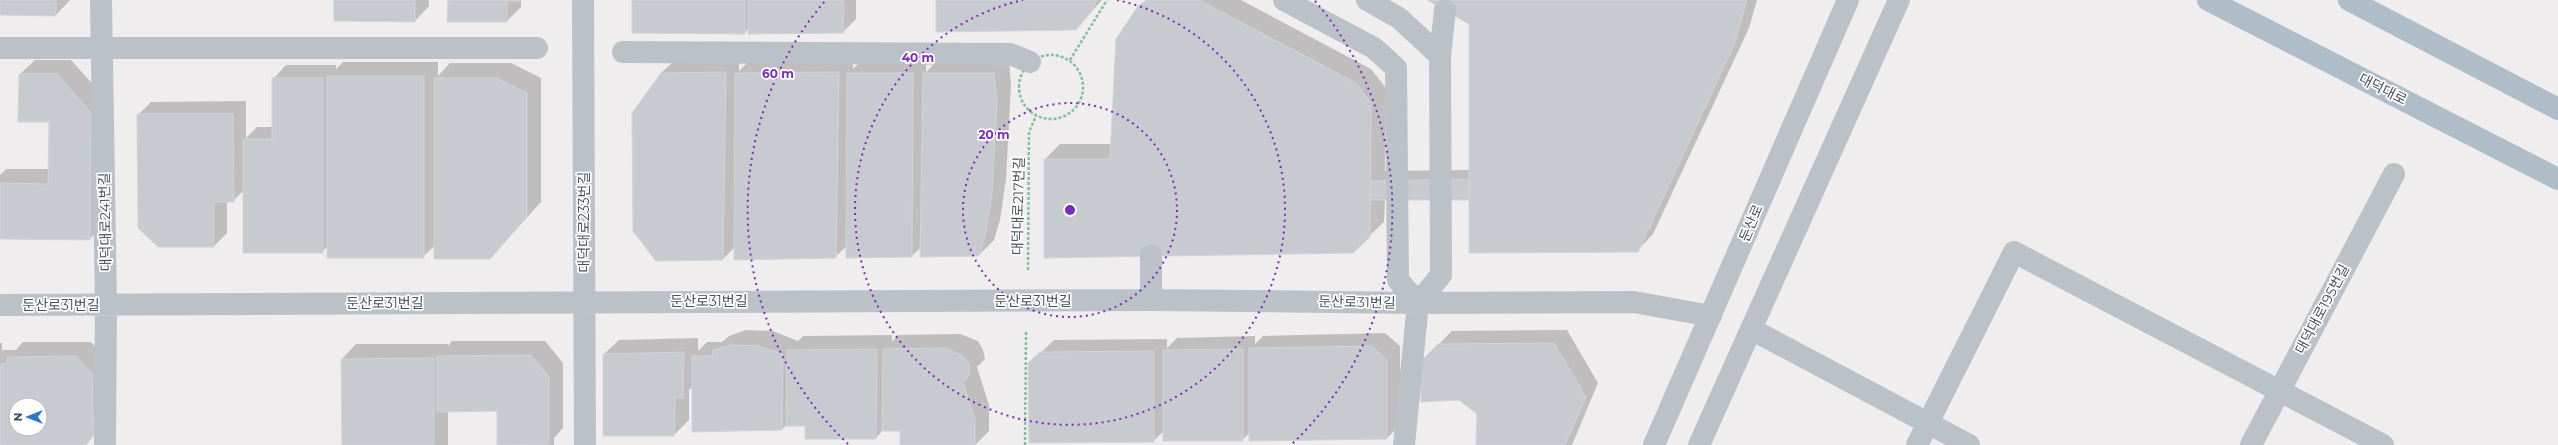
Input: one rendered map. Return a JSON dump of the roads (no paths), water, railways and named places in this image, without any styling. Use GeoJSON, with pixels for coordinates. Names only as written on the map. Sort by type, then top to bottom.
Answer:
{"type":"FeatureCollection","features":[{"type":"Feature","properties":{"kind":"main road","name":"대덕대로"},"geometry":{"type":"LineString","coordinates":[[2208,0],[2558,179]]}},
{"type":"Feature","properties":{"kind":"main road"},"geometry":{"type":"LineString","coordinates":[[2349,0],[2558,109]]}},
{"type":"Feature","properties":{"kind":"street","name":"대덕대로241번길"},"geometry":{"type":"LineString","coordinates":[[101,0],[106,305],[105,445]]}},
{"type":"Feature","properties":{"kind":"street","name":"대덕대로233번길"},"geometry":{"type":"LineString","coordinates":[[583,0],[585,445]]}},
{"type":"Feature","properties":{"kind":"street","name":"둔산로31번길"},"geometry":{"type":"LineString","coordinates":[[1284,0],[1374,48],[1396,68],[1398,280],[1418,303]]}},
{"type":"Feature","properties":{"kind":"street"},"geometry":{"type":"LineString","coordinates":[[1367,0],[1399,18],[1440,56]]}},
{"type":"Feature","properties":{"kind":"street","name":"둔산로"},"geometry":{"type":"LineString","coordinates":[[1654,445],[1848,0]]}},
{"type":"Feature","properties":{"kind":"street"},"geometry":{"type":"LineString","coordinates":[[1699,445],[1899,0]]}},
{"type":"Feature","properties":{"kind":"street"},"geometry":{"type":"LineString","coordinates":[[1404,445],[1418,303],[1441,275],[1440,56],[1445,10]]}},
{"type":"Feature","properties":{"kind":"street"},"geometry":{"type":"LineString","coordinates":[[0,48],[537,48]]}},
{"type":"Feature","properties":{"kind":"street"},"geometry":{"type":"LineString","coordinates":[[622,52],[1010,54],[1030,62]]}},
{"type":"Feature","properties":{"kind":"street","name":"대덕대로195번길"},"geometry":{"type":"LineString","coordinates":[[2251,445],[2394,174]]}},
{"type":"Feature","properties":{"kind":"street"},"geometry":{"type":"LineString","coordinates":[[1917,445],[1929,424],[2014,252],[2383,445]]}},
{"type":"Feature","properties":{"kind":"street"},"geometry":{"type":"LineString","coordinates":[[1151,256],[1151,300]]}},
{"type":"Feature","properties":{"kind":"street","name":"둔산로31번길"},"geometry":{"type":"LineString","coordinates":[[0,305],[584,301],[1151,300],[1418,303],[1634,302],[1711,316]]}},
{"type":"Feature","properties":{"kind":"street"},"geometry":{"type":"LineString","coordinates":[[1751,329],[1969,445]]}}]}
